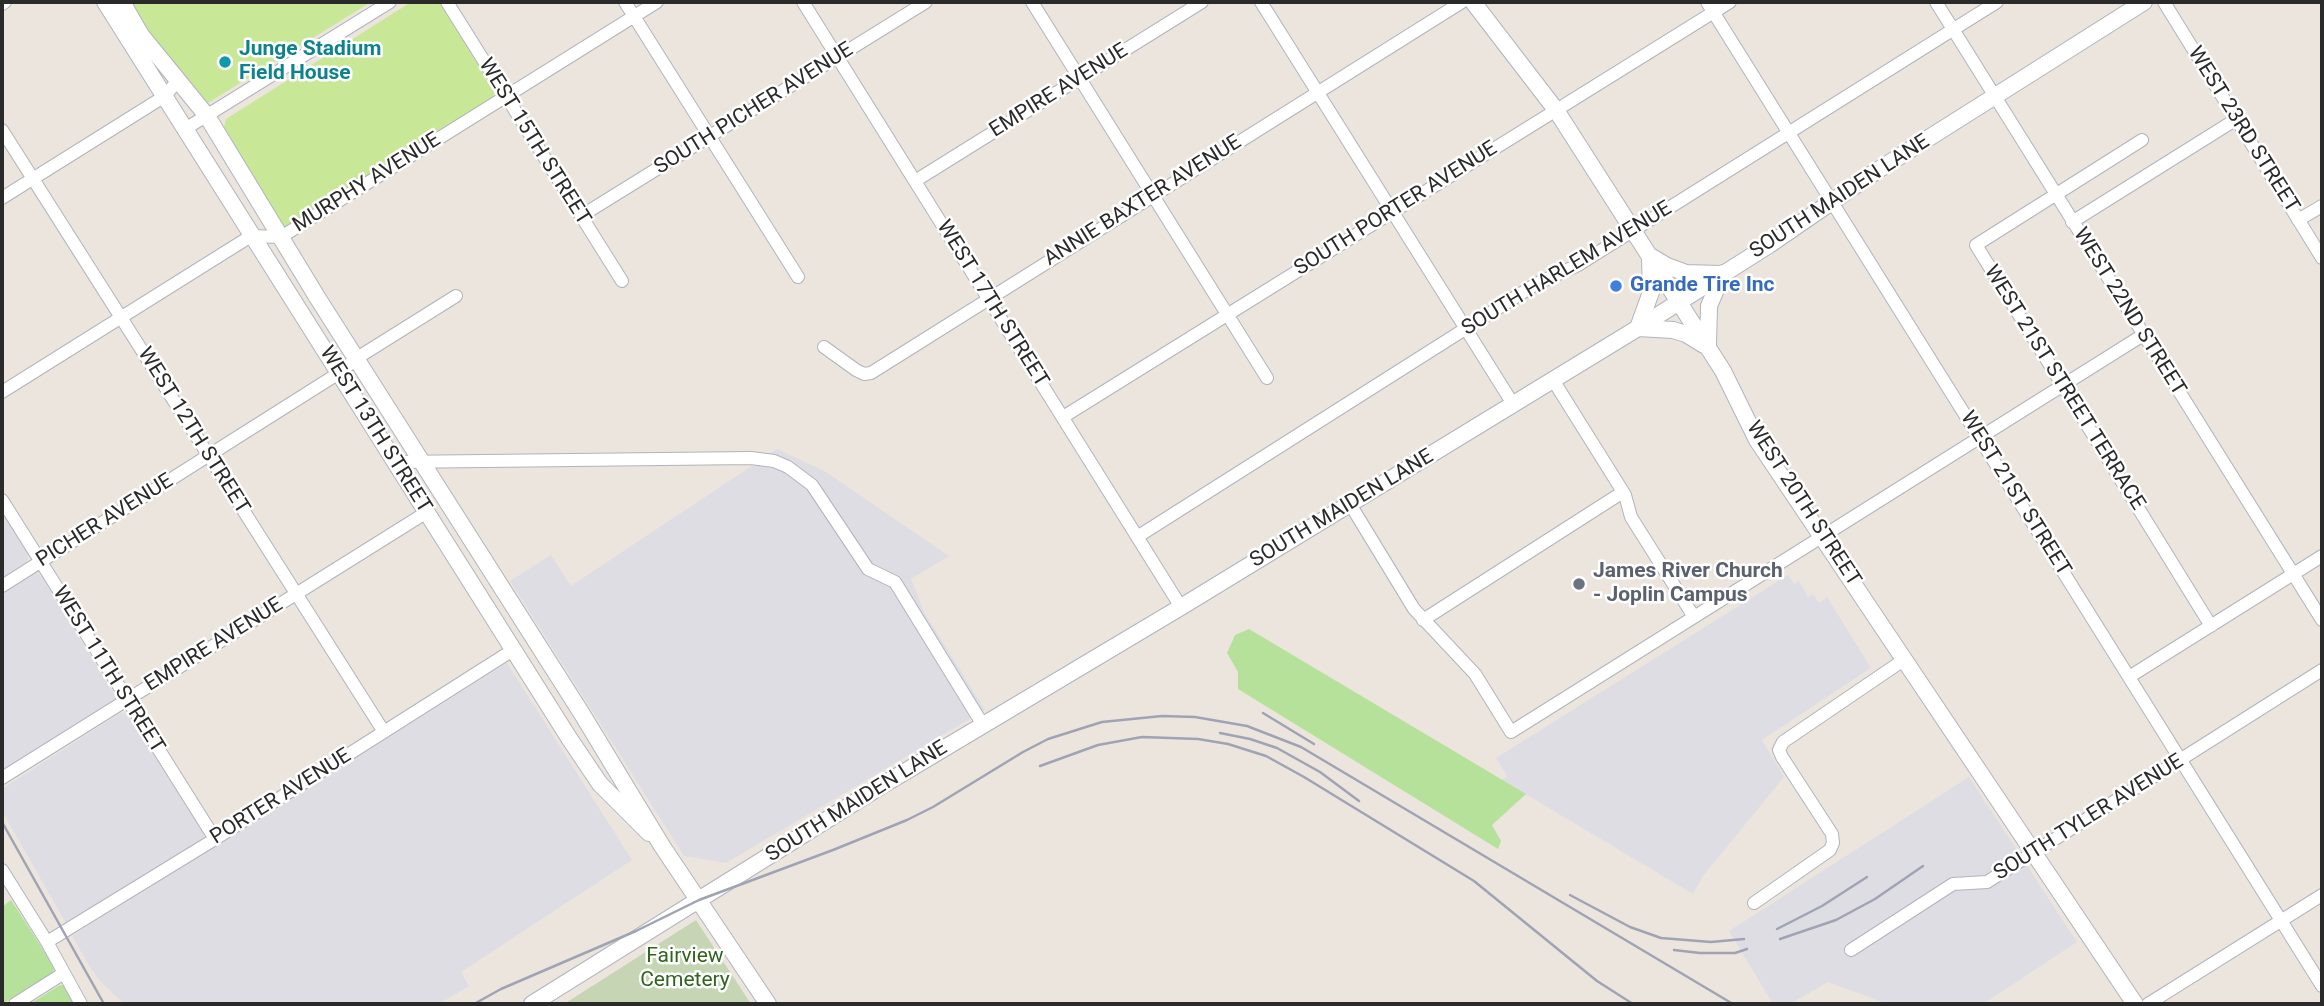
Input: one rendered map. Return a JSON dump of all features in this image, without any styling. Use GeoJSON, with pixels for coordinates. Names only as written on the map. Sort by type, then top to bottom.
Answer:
{"type":"FeatureCollection","features":[{"type":"Feature","properties":{"kind":"main road","name":"WEST 13TH STREET"},"geometry":{"type":"LineString","coordinates":[[105,2],[600,784],[662,846]]}},
{"type":"Feature","properties":{"kind":"main road","name":"WEST 13TH STREET"},"geometry":{"type":"LineString","coordinates":[[122,2],[141,35],[207,116],[317,297],[542,650],[662,846],[768,1004]]}},
{"type":"Feature","properties":{"kind":"main road","name":"WEST 20TH STREET"},"geometry":{"type":"LineString","coordinates":[[1473,2],[1556,110],[1723,371],[1757,440],[2136,1004]]}},
{"type":"Feature","properties":{"kind":"main road","name":"SOUTH MAIDEN LANE"},"geometry":{"type":"LineString","coordinates":[[532,1004],[983,725],[1638,328],[1875,172],[2144,2]]}},
{"type":"Feature","properties":{"kind":"main road"},"geometry":{"type":"LineString","coordinates":[[215,176],[235,163]]}},
{"type":"Feature","properties":{"kind":"main road"},"geometry":{"type":"LineString","coordinates":[[1650,256],[1686,273],[1723,273],[1709,306],[1708,348],[1681,332],[1638,328],[1651,292],[1650,256]]}},
{"type":"Feature","properties":{"kind":"main road"},"geometry":{"type":"LineString","coordinates":[[298,307],[317,297]]}},
{"type":"Feature","properties":{"kind":"main road"},"geometry":{"type":"LineString","coordinates":[[382,442],[402,429]]}},
{"type":"Feature","properties":{"kind":"main road"},"geometry":{"type":"LineString","coordinates":[[424,508],[440,489]]}},
{"type":"Feature","properties":{"kind":"main road"},"geometry":{"type":"LineString","coordinates":[[452,552],[472,540]]}},
{"type":"Feature","properties":{"kind":"main road"},"geometry":{"type":"LineString","coordinates":[[470,581],[491,569]]}},
{"type":"Feature","properties":{"kind":"main road"},"geometry":{"type":"LineString","coordinates":[[502,632],[523,620]]}},
{"type":"Feature","properties":{"kind":"main road"},"geometry":{"type":"LineString","coordinates":[[517,656],[542,650]]}},
{"type":"Feature","properties":{"kind":"street"},"geometry":{"type":"LineString","coordinates":[[186,129],[390,2]]}},
{"type":"Feature","properties":{"kind":"street","name":"WEST 15TH STREET"},"geometry":{"type":"LineString","coordinates":[[447,2],[622,281]]}},
{"type":"Feature","properties":{"kind":"street"},"geometry":{"type":"LineString","coordinates":[[625,2],[798,277]]}},
{"type":"Feature","properties":{"kind":"street","name":"MURPHY AVENUE"},"geometry":{"type":"LineString","coordinates":[[251,236],[281,237],[657,2]]}},
{"type":"Feature","properties":{"kind":"street","name":"WEST 17TH STREET"},"geometry":{"type":"LineString","coordinates":[[803,2],[1181,607]]}},
{"type":"Feature","properties":{"kind":"street","name":"SOUTH PICHER AVENUE"},"geometry":{"type":"LineString","coordinates":[[581,216],[926,2]]}},
{"type":"Feature","properties":{"kind":"street"},"geometry":{"type":"LineString","coordinates":[[1032,2],[1267,378]]}},
{"type":"Feature","properties":{"kind":"street","name":"EMPIRE AVENUE"},"geometry":{"type":"LineString","coordinates":[[915,181],[1202,2]]}},
{"type":"Feature","properties":{"kind":"street"},"geometry":{"type":"LineString","coordinates":[[1261,2],[1513,404]]}},
{"type":"Feature","properties":{"kind":"street","name":"ANNIE BAXTER AVENUE"},"geometry":{"type":"LineString","coordinates":[[824,347],[856,370],[864,374],[871,373],[1462,2]]}},
{"type":"Feature","properties":{"kind":"street","name":"SOUTH PORTER AVENUE"},"geometry":{"type":"LineString","coordinates":[[1063,417],[1556,110],[1710,7],[1730,2]]}},
{"type":"Feature","properties":{"kind":"street","name":"WEST 22ND STREET"},"geometry":{"type":"LineString","coordinates":[[1936,2],[2322,620]]}},
{"type":"Feature","properties":{"kind":"street","name":"SOUTH HARLEM AVENUE"},"geometry":{"type":"LineString","coordinates":[[1137,537],[1541,281],[1572,269],[1997,2]]}},
{"type":"Feature","properties":{"kind":"street","name":"WEST 23RD STREET"},"geometry":{"type":"LineString","coordinates":[[2164,2],[2322,258]]}},
{"type":"Feature","properties":{"kind":"street","name":"WEST 21ST STREET"},"geometry":{"type":"LineString","coordinates":[[1710,7],[2322,986]]}},
{"type":"Feature","properties":{"kind":"street"},"geometry":{"type":"LineString","coordinates":[[2,198],[165,96],[178,80]]}},
{"type":"Feature","properties":{"kind":"street"},"geometry":{"type":"LineString","coordinates":[[2072,222],[2235,120]]}},
{"type":"Feature","properties":{"kind":"street","name":"WEST 12TH STREET"},"geometry":{"type":"LineString","coordinates":[[2,130],[384,732]]}},
{"type":"Feature","properties":{"kind":"street","name":"WEST 21ST STREET TERRACE"},"geometry":{"type":"LineString","coordinates":[[2142,140],[1976,245],[2211,626]]}},
{"type":"Feature","properties":{"kind":"street"},"geometry":{"type":"LineString","coordinates":[[2298,220],[2322,206]]}},
{"type":"Feature","properties":{"kind":"street"},"geometry":{"type":"LineString","coordinates":[[2,392],[251,236]]}},
{"type":"Feature","properties":{"kind":"street","name":"PICHER AVENUE"},"geometry":{"type":"LineString","coordinates":[[2,586],[456,296]]}},
{"type":"Feature","properties":{"kind":"street"},"geometry":{"type":"LineString","coordinates":[[1350,504],[1423,620],[1475,674],[1511,732],[2143,335]]}},
{"type":"Feature","properties":{"kind":"street"},"geometry":{"type":"LineString","coordinates":[[1553,380],[1623,492],[1631,517],[1694,617]]}},
{"type":"Feature","properties":{"kind":"street"},"geometry":{"type":"LineString","coordinates":[[395,462],[751,458],[774,461],[812,485],[868,569],[895,582],[983,725]]}},
{"type":"Feature","properties":{"kind":"street"},"geometry":{"type":"LineString","coordinates":[[1423,620],[1623,492]]}},
{"type":"Feature","properties":{"kind":"street","name":"WEST 11TH STREET"},"geometry":{"type":"LineString","coordinates":[[2,500],[215,839]]}},
{"type":"Feature","properties":{"kind":"street","name":"EMPIRE AVENUE"},"geometry":{"type":"LineString","coordinates":[[2,778],[296,594],[424,508]]}},
{"type":"Feature","properties":{"kind":"street"},"geometry":{"type":"LineString","coordinates":[[2129,677],[2322,556]]}},
{"type":"Feature","properties":{"kind":"street","name":"PORTER AVENUE"},"geometry":{"type":"LineString","coordinates":[[47,942],[384,732],[517,656]]}},
{"type":"Feature","properties":{"kind":"street"},"geometry":{"type":"LineString","coordinates":[[1754,903],[1830,850],[1833,843],[1832,834],[1782,757],[1779,750],[1783,742],[1905,659]]}},
{"type":"Feature","properties":{"kind":"street","name":"SOUTH TYLER AVENUE"},"geometry":{"type":"LineString","coordinates":[[1851,950],[1952,884],[1987,882],[2322,670]]}},
{"type":"Feature","properties":{"kind":"street"},"geometry":{"type":"LineString","coordinates":[[2,870],[47,942],[81,1004]]}},
{"type":"Feature","properties":{"kind":"street"},"geometry":{"type":"LineString","coordinates":[[2148,1004],[2322,895]]}},
{"type":"Feature","properties":{"kind":"street"},"geometry":{"type":"LineString","coordinates":[[15,1004],[64,973]]}},
{"type":"Feature","properties":{"kind":"shaded area"},"geometry":{"type":"Polygon","coordinates":[[[777,449],[826,472],[949,556],[911,579],[924,612],[985,710],[726,863],[684,856],[510,581],[551,555],[571,586],[777,449]]]}},
{"type":"Feature","properties":{"kind":"shaded area"},"geometry":{"type":"Polygon","coordinates":[[[2,513],[28,554],[28,559],[2,579],[2,513]]]}},
{"type":"Feature","properties":{"kind":"shaded area"},"geometry":{"type":"Polygon","coordinates":[[[36,573],[41,576],[116,697],[115,701],[2,771],[2,594],[36,573]]]}},
{"type":"Feature","properties":{"kind":"shaded area"},"geometry":{"type":"Polygon","coordinates":[[[1788,575],[1794,584],[1799,581],[1808,597],[1813,594],[1819,603],[1827,597],[1871,668],[1762,740],[1784,777],[1703,876],[1693,894],[1502,780],[1507,776],[1496,758],[1788,575]]]}},
{"type":"Feature","properties":{"kind":"shaded area"},"geometry":{"type":"Polygon","coordinates":[[[507,663],[632,860],[461,972],[469,986],[439,1004],[124,1004],[100,981],[72,936],[507,663]]]}},
{"type":"Feature","properties":{"kind":"shaded area"},"geometry":{"type":"Polygon","coordinates":[[[120,713],[128,714],[204,836],[202,840],[67,925],[2,811],[2,789],[120,713]]]}},
{"type":"Feature","properties":{"kind":"shaded area"},"geometry":{"type":"Polygon","coordinates":[[[1969,777],[2077,942],[1983,1004],[1888,1004],[1828,982],[1790,1004],[1773,1004],[1729,931],[1969,777]]]}},
{"type":"Feature","properties":{"kind":"green space"},"geometry":{"type":"Polygon","coordinates":[[[125,2],[371,2],[208,103],[201,100],[125,2]]]}},
{"type":"Feature","properties":{"kind":"green space"},"geometry":{"type":"Polygon","coordinates":[[[411,2],[439,2],[494,90],[494,97],[283,227],[232,149],[231,138],[224,127],[226,119],[411,2]]]}},
{"type":"Feature","properties":{"kind":"green space"},"geometry":{"type":"Polygon","coordinates":[[[1249,629],[1526,794],[1492,825],[1501,841],[1498,849],[1238,689],[1238,672],[1227,653],[1235,635],[1249,629]]]}},
{"type":"Feature","properties":{"kind":"green space"},"geometry":{"type":"Polygon","coordinates":[[[11,900],[54,970],[2,1004],[2,907],[11,900]]]}},
{"type":"Feature","properties":{"kind":"green space","name":"Fairview Cemetery"},"geometry":{"type":"Polygon","coordinates":[[[696,920],[751,1004],[564,1004],[696,920]]]}},
{"type":"Feature","properties":{"kind":"green space"},"geometry":{"type":"Polygon","coordinates":[[[60,985],[65,986],[77,1004],[30,1004],[60,985]]]}},
{"type":"Feature","properties":{"kind":"railway"},"geometry":{"type":"LineString","coordinates":[[1263,713],[1314,744]]}},
{"type":"Feature","properties":{"kind":"railway"},"geometry":{"type":"LineString","coordinates":[[474,1004],[501,989],[636,931],[699,900],[907,820],[1048,739],[1102,722],[1162,716],[1195,717],[1247,726],[1301,747],[1733,1004]]}},
{"type":"Feature","properties":{"kind":"railway"},"geometry":{"type":"LineString","coordinates":[[1220,733],[1277,748],[1320,772],[1359,801]]}},
{"type":"Feature","properties":{"kind":"railway"},"geometry":{"type":"LineString","coordinates":[[1040,766],[1098,745],[1142,737],[1198,739],[1228,744],[1266,756],[1474,881],[1597,981],[1633,1004]]}},
{"type":"Feature","properties":{"kind":"railway"},"geometry":{"type":"LineString","coordinates":[[2,822],[104,1004]]}},
{"type":"Feature","properties":{"kind":"railway"},"geometry":{"type":"LineString","coordinates":[[1780,939],[1836,920],[1875,899],[1923,866]]}},
{"type":"Feature","properties":{"kind":"railway"},"geometry":{"type":"LineString","coordinates":[[1777,929],[1822,906],[1867,877]]}},
{"type":"Feature","properties":{"kind":"railway"},"geometry":{"type":"LineString","coordinates":[[1570,895],[1630,927],[1661,938],[1711,942],[1744,939]]}},
{"type":"Feature","properties":{"kind":"railway"},"geometry":{"type":"LineString","coordinates":[[1674,950],[1735,953],[1747,949]]}},
{"type":"Feature","properties":{"kind":"place","name":"Junge Stadium Field House"},"geometry":{"type":"Point","coordinates":[225,62]}},
{"type":"Feature","properties":{"kind":"place","name":"Grande Tire Inc"},"geometry":{"type":"Point","coordinates":[1616,286]}},
{"type":"Feature","properties":{"kind":"place","name":"James River Church - Joplin Campus"},"geometry":{"type":"Point","coordinates":[1579,584]}}]}
